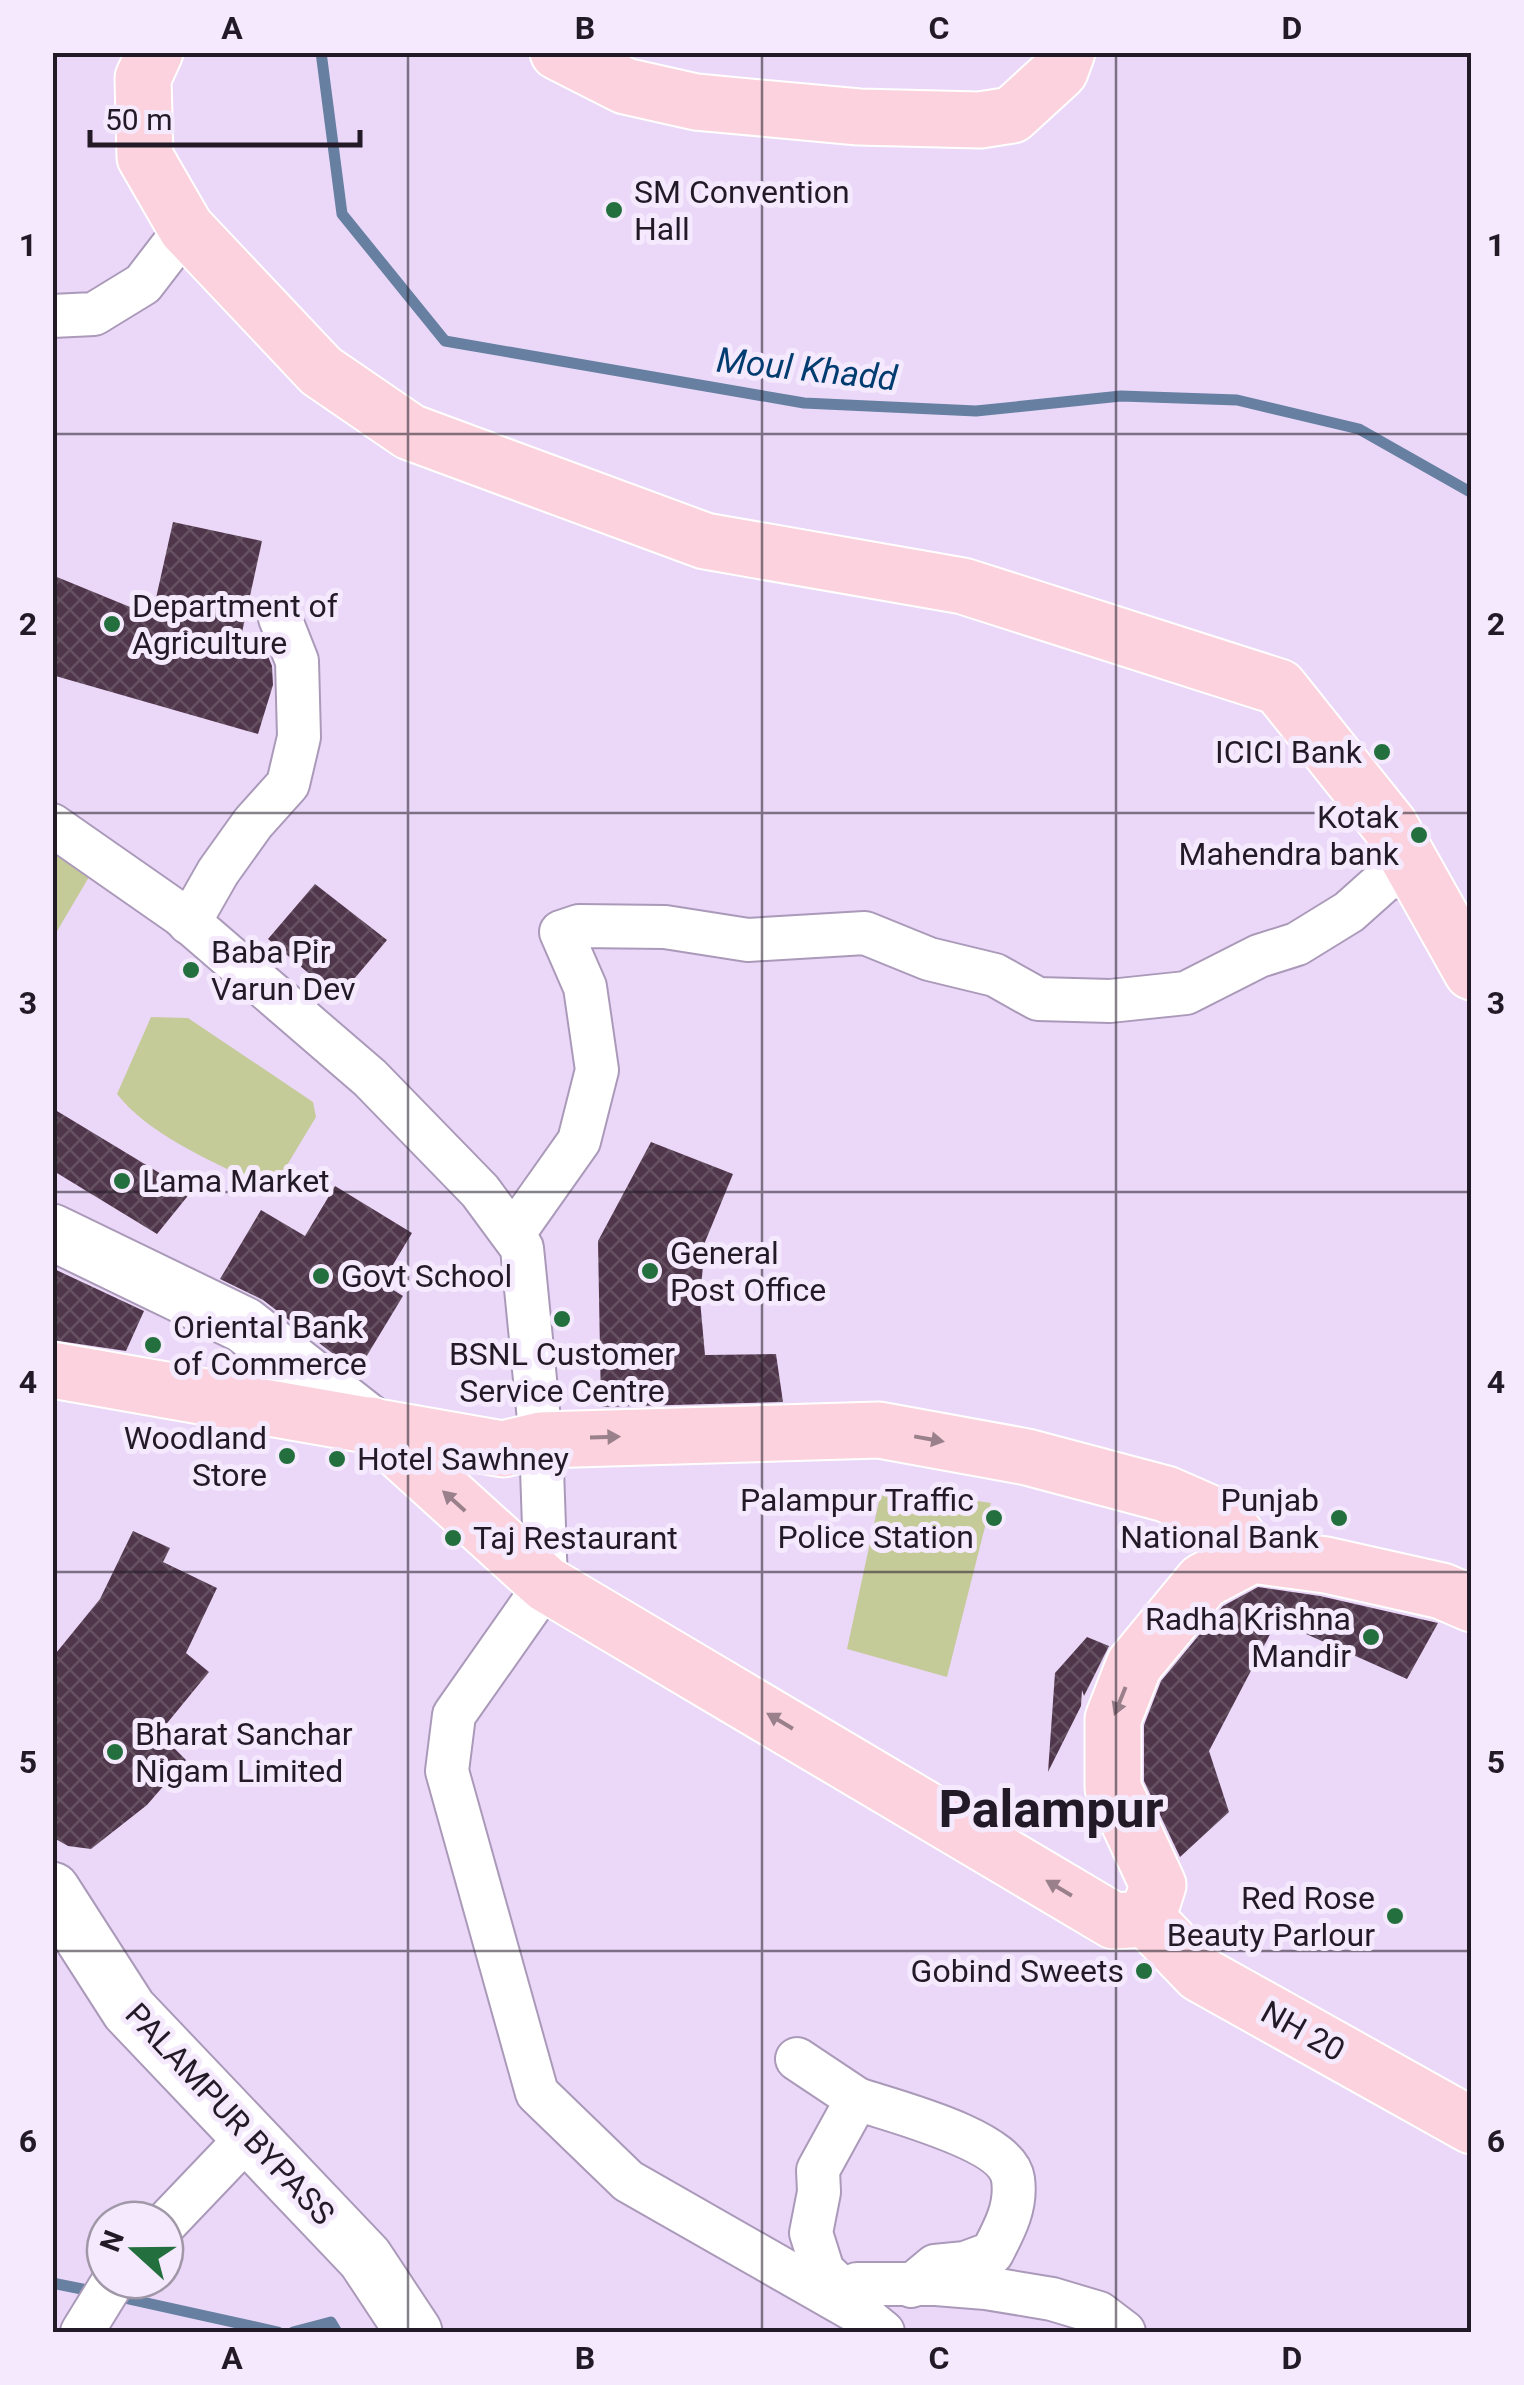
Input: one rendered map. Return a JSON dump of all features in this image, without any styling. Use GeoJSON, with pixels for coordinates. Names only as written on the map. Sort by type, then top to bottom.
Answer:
{"type":"FeatureCollection","features":[{"type":"Feature","properties":{"kind":"main road"},"geometry":{"type":"LineString","coordinates":[[155,52],[142,78],[145,157],[186,228],[320,370],[410,432],[704,542],[963,586],[1279,687],[1390,826],[1472,972]]}},
{"type":"Feature","properties":{"kind":"main road"},"geometry":{"type":"LineString","coordinates":[[558,52],[625,86],[696,102],[859,117],[980,120],[1012,115],[1060,71],[1067,52]]}},
{"type":"Feature","properties":{"kind":"main road"},"geometry":{"type":"LineString","coordinates":[[52,1370],[503,1449],[541,1440],[879,1430],[1027,1456],[1166,1494],[1222,1519],[1252,1556]]}},
{"type":"Feature","properties":{"kind":"main road"},"geometry":{"type":"LineString","coordinates":[[370,1425],[546,1584],[1114,1920],[1147,1919],[1158,1885],[1113,1788],[1112,1719],[1134,1666],[1203,1581],[1252,1556],[1346,1569],[1442,1591],[1472,1604]]}},
{"type":"Feature","properties":{"kind":"main road","name":"NH 20"},"geometry":{"type":"LineString","coordinates":[[1147,1919],[1200,1974],[1472,2126]]}},
{"type":"Feature","properties":{"kind":"street"},"geometry":{"type":"LineString","coordinates":[[52,316],[94,314],[143,284],[186,228]]}},
{"type":"Feature","properties":{"kind":"street"},"geometry":{"type":"LineString","coordinates":[[189,922],[253,823],[288,784],[299,737],[298,661],[280,618]]}},
{"type":"Feature","properties":{"kind":"street"},"geometry":{"type":"LineString","coordinates":[[52,826],[189,922],[370,1078],[480,1191],[522,1248],[541,1440],[546,1584],[454,1715],[447,1771],[538,2093],[628,2181],[838,2294],[882,2332]]}},
{"type":"Feature","properties":{"kind":"street"},"geometry":{"type":"LineString","coordinates":[[514,1234],[579,1141],[580,1124],[598,1070],[586,987],[561,932],[578,926],[665,927],[748,940],[866,933],[929,959],[994,976],[1038,999],[1110,1001],[1186,994],[1260,956],[1297,944],[1349,912],[1386,879],[1416,874]]}},
{"type":"Feature","properties":{"kind":"street"},"geometry":{"type":"LineString","coordinates":[[52,1232],[244,1325],[370,1425]]}},
{"type":"Feature","properties":{"kind":"street","name":"PALAMPUR BYPASS"},"geometry":{"type":"LineString","coordinates":[[52,1890],[129,2010],[365,2258],[414,2332]]}},
{"type":"Feature","properties":{"kind":"street"},"geometry":{"type":"LineString","coordinates":[[797,2059],[857,2100],[949,2130],[998,2154],[1014,2176],[1012,2214],[992,2253],[965,2263],[935,2266],[911,2286]]}},
{"type":"Feature","properties":{"kind":"street"},"geometry":{"type":"LineString","coordinates":[[838,2294],[823,2271],[811,2233],[819,2192],[818,2170],[857,2100]]}},
{"type":"Feature","properties":{"kind":"street"},"geometry":{"type":"LineString","coordinates":[[185,2203],[249,2136]]}},
{"type":"Feature","properties":{"kind":"street"},"geometry":{"type":"LineString","coordinates":[[838,2294],[857,2284],[986,2288],[1052,2299],[1099,2313],[1124,2332]]}},
{"type":"Feature","properties":{"kind":"street"},"geometry":{"type":"LineString","coordinates":[[82,2332],[102,2300]]}},
{"type":"Feature","properties":{"kind":"green space"},"geometry":{"type":"Polygon","coordinates":[[[53,846],[74,858],[89,877],[53,938],[53,846]]]}},
{"type":"Feature","properties":{"kind":"green space"},"geometry":{"type":"Polygon","coordinates":[[[151,1017],[188,1018],[313,1102],[316,1117],[272,1190],[167,1137],[117,1094],[151,1017]]]}},
{"type":"Feature","properties":{"kind":"green space"},"geometry":{"type":"Polygon","coordinates":[[[882,1487],[991,1503],[947,1677],[847,1649],[882,1487]]]}},
{"type":"Feature","properties":{"kind":"building","name":"Department of Agriculture"},"geometry":{"type":"Polygon","coordinates":[[[173,522],[262,541],[239,646],[267,654],[272,666],[273,685],[258,734],[52,675],[52,575],[152,616],[173,522]]]}},
{"type":"Feature","properties":{"kind":"building"},"geometry":{"type":"Polygon","coordinates":[[[315,884],[387,940],[338,998],[268,939],[315,884]]]}},
{"type":"Feature","properties":{"kind":"building","name":"Lama Market"},"geometry":{"type":"Polygon","coordinates":[[[52,1108],[191,1192],[157,1234],[52,1170],[52,1108]]]}},
{"type":"Feature","properties":{"kind":"building","name":"General Post Office"},"geometry":{"type":"Polygon","coordinates":[[[651,1142],[733,1174],[705,1242],[700,1300],[705,1355],[776,1354],[783,1402],[601,1407],[598,1241],[651,1142]]]}},
{"type":"Feature","properties":{"kind":"building"},"geometry":{"type":"Polygon","coordinates":[[[335,1186],[412,1233],[382,1283],[403,1296],[357,1372],[263,1300],[220,1279],[261,1210],[305,1236],[335,1186]]]}},
{"type":"Feature","properties":{"kind":"building"},"geometry":{"type":"Polygon","coordinates":[[[52,1268],[144,1311],[126,1351],[52,1340],[52,1268]]]}},
{"type":"Feature","properties":{"kind":"building"},"geometry":{"type":"Polygon","coordinates":[[[133,1531],[170,1548],[163,1562],[217,1588],[186,1653],[209,1672],[159,1733],[186,1760],[147,1805],[91,1849],[68,1846],[52,1837],[52,1658],[100,1599],[133,1531]]]}},
{"type":"Feature","properties":{"kind":"building"},"geometry":{"type":"Polygon","coordinates":[[[1258,1587],[1320,1596],[1438,1623],[1407,1679],[1277,1621],[1209,1751],[1229,1812],[1180,1857],[1144,1781],[1144,1725],[1161,1681],[1223,1606],[1258,1587]]]}},
{"type":"Feature","properties":{"kind":"building"},"geometry":{"type":"Polygon","coordinates":[[[1087,1637],[1109,1646],[1084,1696],[1082,1690],[1081,1706],[1048,1772],[1055,1673],[1087,1637]]]}},
{"type":"Feature","properties":{"kind":"waterway","name":"Moul Khadd"},"geometry":{"type":"LineString","coordinates":[[321,52],[342,214],[445,341],[804,403],[976,411],[1121,396],[1237,400],[1359,429],[1472,493]]}},
{"type":"Feature","properties":{"kind":"waterway"},"geometry":{"type":"LineString","coordinates":[[52,2283],[85,2290]]}},
{"type":"Feature","properties":{"kind":"waterway"},"geometry":{"type":"LineString","coordinates":[[133,2300],[278,2332]]}},
{"type":"Feature","properties":{"kind":"waterway"},"geometry":{"type":"LineString","coordinates":[[293,2332],[331,2322],[337,2332]]}},
{"type":"Feature","properties":{"kind":"place","name":"SM Convention Hall"},"geometry":{"type":"Point","coordinates":[614,210]}},
{"type":"Feature","properties":{"kind":"place","name":"Department of Agriculture"},"geometry":{"type":"Point","coordinates":[112,624]}},
{"type":"Feature","properties":{"kind":"place","name":"ICICI Bank"},"geometry":{"type":"Point","coordinates":[1382,752]}},
{"type":"Feature","properties":{"kind":"place","name":"Kotak Mahendra bank"},"geometry":{"type":"Point","coordinates":[1419,835]}},
{"type":"Feature","properties":{"kind":"place","name":"Baba Pir Varun Dev"},"geometry":{"type":"Point","coordinates":[191,970]}},
{"type":"Feature","properties":{"kind":"place","name":"Lama Market"},"geometry":{"type":"Point","coordinates":[122,1181]}},
{"type":"Feature","properties":{"kind":"place","name":"General Post Office"},"geometry":{"type":"Point","coordinates":[650,1271]}},
{"type":"Feature","properties":{"kind":"place","name":"Govt School"},"geometry":{"type":"Point","coordinates":[321,1276]}},
{"type":"Feature","properties":{"kind":"place","name":"BSNL Customer Service Centre"},"geometry":{"type":"Point","coordinates":[562,1319]}},
{"type":"Feature","properties":{"kind":"place","name":"Oriental Bank of Commerce"},"geometry":{"type":"Point","coordinates":[153,1345]}},
{"type":"Feature","properties":{"kind":"place","name":"Woodland Store"},"geometry":{"type":"Point","coordinates":[287,1456]}},
{"type":"Feature","properties":{"kind":"place","name":"Hotel Sawhney"},"geometry":{"type":"Point","coordinates":[337,1459]}},
{"type":"Feature","properties":{"kind":"place","name":"Palampur Traffic Police Station"},"geometry":{"type":"Point","coordinates":[994,1518]}},
{"type":"Feature","properties":{"kind":"place","name":"Punjab National Bank"},"geometry":{"type":"Point","coordinates":[1339,1518]}},
{"type":"Feature","properties":{"kind":"place","name":"Taj Restaurant"},"geometry":{"type":"Point","coordinates":[453,1538]}},
{"type":"Feature","properties":{"kind":"place","name":"Radha Krishna Mandir"},"geometry":{"type":"Point","coordinates":[1371,1637]}},
{"type":"Feature","properties":{"kind":"place","name":"Bharat Sanchar Nigam Limited"},"geometry":{"type":"Point","coordinates":[115,1752]}},
{"type":"Feature","properties":{"kind":"place","name":"Red Rose Beauty Parlour"},"geometry":{"type":"Point","coordinates":[1395,1916]}},
{"type":"Feature","properties":{"kind":"place","name":"Gobind Sweets"},"geometry":{"type":"Point","coordinates":[1144,1971]}},
{"type":"Feature","properties":{"kind":"district","name":"Palampur"},"geometry":{"type":"Point","coordinates":[1051,1809]}}]}
